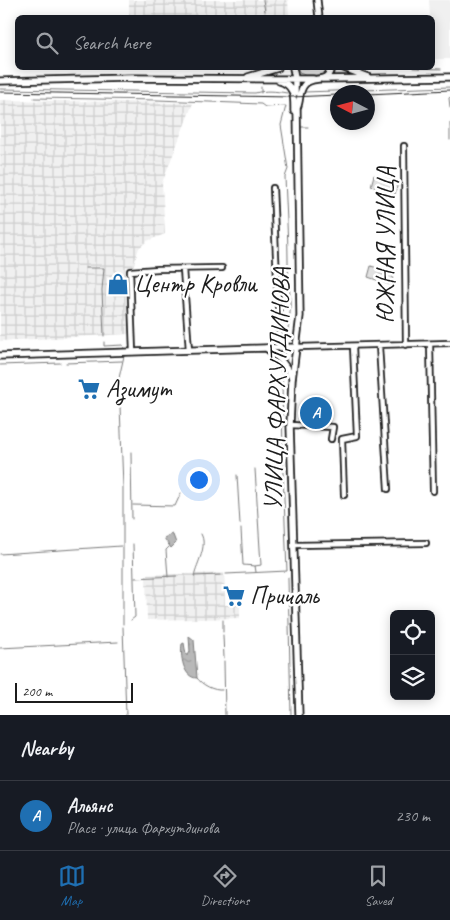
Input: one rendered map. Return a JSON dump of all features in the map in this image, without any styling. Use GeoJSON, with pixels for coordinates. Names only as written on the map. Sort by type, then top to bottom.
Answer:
{"type":"FeatureCollection","features":[{"type":"Feature","properties":{"kind":"main road"},"geometry":{"type":"LineString","coordinates":[[317,0],[318,15]]}},
{"type":"Feature","properties":{"kind":"main road"},"geometry":{"type":"LineString","coordinates":[[244,78],[269,70]]}},
{"type":"Feature","properties":{"kind":"main road"},"geometry":{"type":"LineString","coordinates":[[293,70],[297,108]]}},
{"type":"Feature","properties":{"kind":"main road"},"geometry":{"type":"LineString","coordinates":[[322,79],[328,76],[330,70]]}},
{"type":"Feature","properties":{"kind":"main road"},"geometry":{"type":"LineString","coordinates":[[349,70],[372,79]]}},
{"type":"Feature","properties":{"kind":"main road"},"geometry":{"type":"LineString","coordinates":[[266,80],[295,78],[450,77]]}},
{"type":"Feature","properties":{"kind":"main road"},"geometry":{"type":"LineString","coordinates":[[0,82],[130,78],[244,78],[286,83],[293,92],[294,143],[297,155]]}},
{"type":"Feature","properties":{"kind":"main road","name":"УЛИЦА ФАРХУТДИНОВА"},"geometry":{"type":"LineString","coordinates":[[299,715],[290,425],[292,380],[298,347],[301,283],[297,108],[303,86],[309,81],[322,79]]}},
{"type":"Feature","properties":{"kind":"main road"},"geometry":{"type":"LineString","coordinates":[[0,356],[298,347]]}},
{"type":"Feature","properties":{"kind":"main road"},"geometry":{"type":"LineString","coordinates":[[266,348],[285,366],[292,380]]}},
{"type":"Feature","properties":{"kind":"street","name":"ЮЖНАЯ УЛИЦА"},"geometry":{"type":"LineString","coordinates":[[404,146],[406,345]]}},
{"type":"Feature","properties":{"kind":"street"},"geometry":{"type":"LineString","coordinates":[[274,188],[280,348]]}},
{"type":"Feature","properties":{"kind":"street"},"geometry":{"type":"LineString","coordinates":[[133,352],[130,271],[222,268]]}},
{"type":"Feature","properties":{"kind":"street"},"geometry":{"type":"LineString","coordinates":[[183,269],[189,350]]}},
{"type":"Feature","properties":{"kind":"street"},"geometry":{"type":"LineString","coordinates":[[298,347],[450,343]]}},
{"type":"Feature","properties":{"kind":"street"},"geometry":{"type":"LineString","coordinates":[[430,344],[433,491]]}},
{"type":"Feature","properties":{"kind":"street"},"geometry":{"type":"LineString","coordinates":[[344,494],[342,439],[357,436],[353,346]]}},
{"type":"Feature","properties":{"kind":"street","name":"ЮЖНАЯ УЛИЦА"},"geometry":{"type":"LineString","coordinates":[[379,346],[388,489]]}},
{"type":"Feature","properties":{"kind":"street"},"geometry":{"type":"LineString","coordinates":[[290,425],[333,427],[332,439]]}},
{"type":"Feature","properties":{"kind":"street"},"geometry":{"type":"LineString","coordinates":[[294,545],[426,543]]}},
{"type":"Feature","properties":{"kind":"shaded area"},"geometry":{"type":"Polygon","coordinates":[[[129,0],[288,0],[289,15],[129,15],[129,0]]]}},
{"type":"Feature","properties":{"kind":"shaded area"},"geometry":{"type":"Polygon","coordinates":[[[429,0],[450,0],[450,59],[435,59],[435,15],[430,15],[429,0]]]}},
{"type":"Feature","properties":{"kind":"shaded area"},"geometry":{"type":"Polygon","coordinates":[[[0,100],[193,103],[162,183],[165,234],[147,241],[139,248],[133,267],[125,267],[128,334],[0,341],[0,100]]]}},
{"type":"Feature","properties":{"kind":"shaded area"},"geometry":{"type":"Polygon","coordinates":[[[224,573],[225,605],[240,605],[240,618],[147,620],[146,575],[224,573]]]}},
{"type":"Feature","properties":{"kind":"green space"},"geometry":{"type":"Polygon","coordinates":[[[298,70],[326,70],[322,75],[299,73],[298,70]]]}},
{"type":"Feature","properties":{"kind":"green space"},"geometry":{"type":"Polygon","coordinates":[[[335,70],[343,70],[356,76],[333,76],[335,70]]]}},
{"type":"Feature","properties":{"kind":"green space"},"geometry":{"type":"Polygon","coordinates":[[[374,175],[398,183],[395,194],[371,186],[374,175]]]}},
{"type":"Feature","properties":{"kind":"green space"},"geometry":{"type":"Polygon","coordinates":[[[371,266],[394,273],[391,285],[368,277],[371,266]]]}},
{"type":"Feature","properties":{"kind":"water"},"geometry":{"type":"Polygon","coordinates":[[[171,534],[176,543],[171,548],[164,538],[171,534]]]}},
{"type":"Feature","properties":{"kind":"water"},"geometry":{"type":"Polygon","coordinates":[[[189,636],[194,640],[197,678],[188,674],[182,660],[182,644],[184,643],[186,655],[190,652],[189,636]]]}},
{"type":"Feature","properties":{"kind":"waterway"},"geometry":{"type":"LineString","coordinates":[[263,0],[265,11]]}},
{"type":"Feature","properties":{"kind":"waterway"},"geometry":{"type":"LineString","coordinates":[[435,69],[441,69]]}},
{"type":"Feature","properties":{"kind":"waterway"},"geometry":{"type":"LineString","coordinates":[[261,87],[261,93]]}},
{"type":"Feature","properties":{"kind":"waterway"},"geometry":{"type":"LineString","coordinates":[[305,92],[450,87]]}},
{"type":"Feature","properties":{"kind":"waterway"},"geometry":{"type":"LineString","coordinates":[[0,89],[255,93],[271,91],[287,93]]}},
{"type":"Feature","properties":{"kind":"waterway"},"geometry":{"type":"LineString","coordinates":[[450,97],[450,107]]}},
{"type":"Feature","properties":{"kind":"waterway"},"geometry":{"type":"LineString","coordinates":[[34,98],[157,100],[261,104],[265,107],[286,106],[281,125],[288,169],[285,177],[290,312],[284,341]]}},
{"type":"Feature","properties":{"kind":"waterway"},"geometry":{"type":"LineString","coordinates":[[450,123],[450,140]]}},
{"type":"Feature","properties":{"kind":"waterway"},"geometry":{"type":"LineString","coordinates":[[300,127],[308,127]]}},
{"type":"Feature","properties":{"kind":"waterway"},"geometry":{"type":"LineString","coordinates":[[85,268],[104,268],[102,290],[104,336]]}},
{"type":"Feature","properties":{"kind":"waterway"},"geometry":{"type":"LineString","coordinates":[[104,342],[104,346],[123,345],[124,348]]}},
{"type":"Feature","properties":{"kind":"waterway"},"geometry":{"type":"LineString","coordinates":[[284,353],[287,360]]}},
{"type":"Feature","properties":{"kind":"waterway"},"geometry":{"type":"LineString","coordinates":[[226,574],[287,571],[283,474],[282,374],[279,367],[268,355]]}},
{"type":"Feature","properties":{"kind":"waterway"},"geometry":{"type":"LineString","coordinates":[[123,624],[123,487],[119,378],[124,356]]}},
{"type":"Feature","properties":{"kind":"waterway"},"geometry":{"type":"LineString","coordinates":[[66,363],[122,361]]}},
{"type":"Feature","properties":{"kind":"waterway"},"geometry":{"type":"LineString","coordinates":[[0,365],[60,363]]}},
{"type":"Feature","properties":{"kind":"waterway"},"geometry":{"type":"LineString","coordinates":[[131,452],[132,519]]}},
{"type":"Feature","properties":{"kind":"waterway"},"geometry":{"type":"LineString","coordinates":[[255,469],[261,565],[255,566],[256,572]]}},
{"type":"Feature","properties":{"kind":"waterway"},"geometry":{"type":"LineString","coordinates":[[237,475],[240,524]]}},
{"type":"Feature","properties":{"kind":"waterway"},"geometry":{"type":"LineString","coordinates":[[133,505],[175,506],[181,493]]}},
{"type":"Feature","properties":{"kind":"waterway"},"geometry":{"type":"LineString","coordinates":[[241,529],[243,565],[255,566]]}},
{"type":"Feature","properties":{"kind":"waterway"},"geometry":{"type":"LineString","coordinates":[[201,534],[203,549],[194,576],[220,575]]}},
{"type":"Feature","properties":{"kind":"waterway"},"geometry":{"type":"LineString","coordinates":[[131,620],[135,617],[133,544]]}},
{"type":"Feature","properties":{"kind":"waterway"},"geometry":{"type":"LineString","coordinates":[[0,554],[121,546]]}},
{"type":"Feature","properties":{"kind":"waterway"},"geometry":{"type":"LineString","coordinates":[[168,577],[166,550],[169,547]]}},
{"type":"Feature","properties":{"kind":"waterway"},"geometry":{"type":"LineString","coordinates":[[135,578],[177,576]]}},
{"type":"Feature","properties":{"kind":"waterway"},"geometry":{"type":"LineString","coordinates":[[288,578],[291,715]]}},
{"type":"Feature","properties":{"kind":"waterway"},"geometry":{"type":"LineString","coordinates":[[223,620],[223,632]]}},
{"type":"Feature","properties":{"kind":"waterway"},"geometry":{"type":"LineString","coordinates":[[123,627],[126,715]]}},
{"type":"Feature","properties":{"kind":"waterway"},"geometry":{"type":"LineString","coordinates":[[223,635],[224,658]]}},
{"type":"Feature","properties":{"kind":"waterway"},"geometry":{"type":"LineString","coordinates":[[0,648],[118,642]]}},
{"type":"Feature","properties":{"kind":"waterway"},"geometry":{"type":"LineString","coordinates":[[224,661],[225,715]]}},
{"type":"Feature","properties":{"kind":"waterway"},"geometry":{"type":"LineString","coordinates":[[197,678],[208,687],[222,690]]}},
{"type":"Feature","properties":{"kind":"railway"},"geometry":{"type":"LineString","coordinates":[[375,94],[450,90]]}},
{"type":"Feature","properties":{"kind":"railway"},"geometry":{"type":"LineString","coordinates":[[0,92],[291,97],[330,95]]}},
{"type":"Feature","properties":{"kind":"place","name":"Центр Кровли"},"geometry":{"type":"Point","coordinates":[118,284]}},
{"type":"Feature","properties":{"kind":"place","name":"Азимут"},"geometry":{"type":"Point","coordinates":[89,389]}},
{"type":"Feature","properties":{"kind":"place","name":"Альянс"},"geometry":{"type":"Point","coordinates":[316,413]}},
{"type":"Feature","properties":{"kind":"place","name":"Причаль"},"geometry":{"type":"Point","coordinates":[234,596]}}]}
